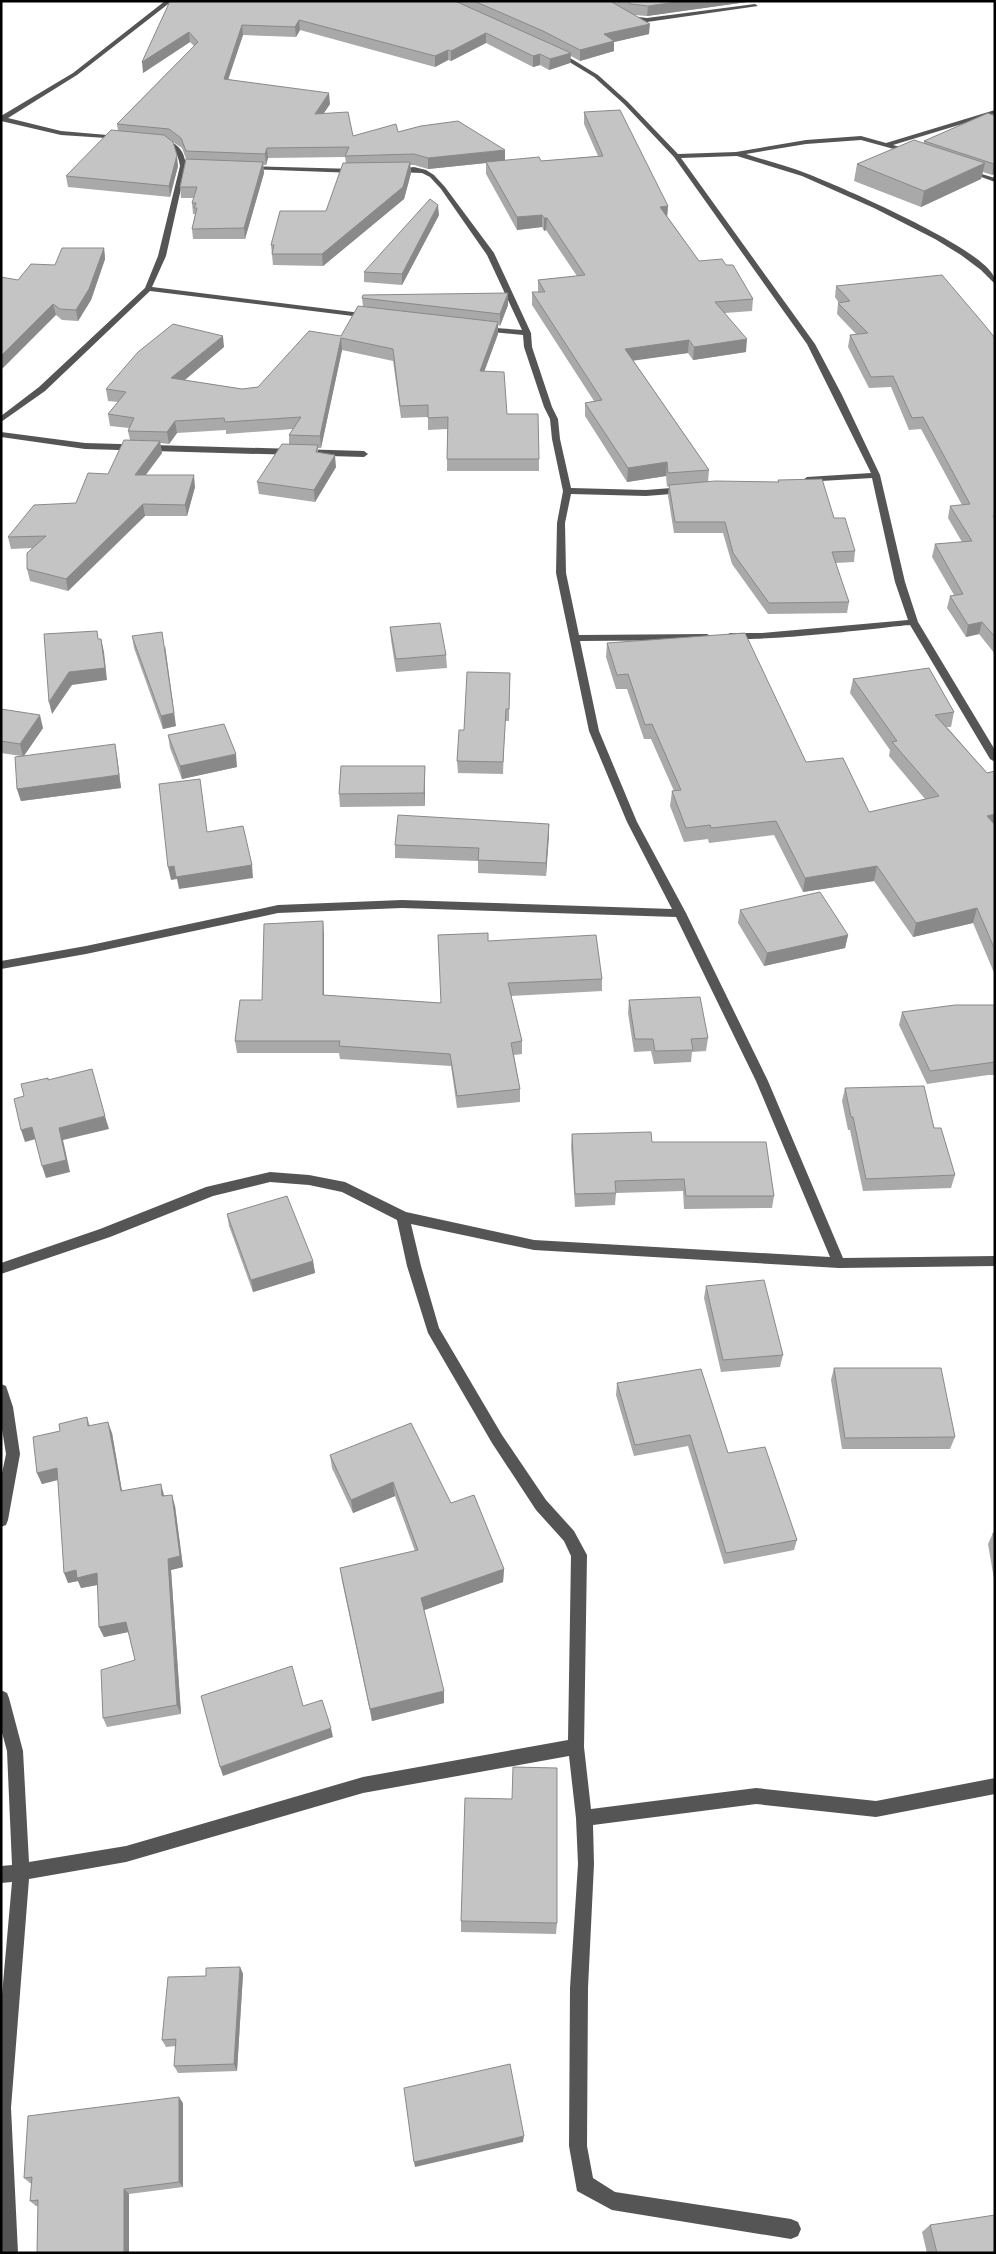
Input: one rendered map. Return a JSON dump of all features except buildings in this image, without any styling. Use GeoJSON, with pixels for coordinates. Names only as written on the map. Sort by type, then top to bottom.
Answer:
{"type":"FeatureCollection","features":[{"type":"Feature","properties":{"kind":"street"},"geometry":{"type":"LineString","coordinates":[[2,118],[75,74],[169,1]]}},
{"type":"Feature","properties":{"kind":"street"},"geometry":{"type":"LineString","coordinates":[[599,1],[629,18],[648,20],[755,6]]}},
{"type":"Feature","properties":{"kind":"street"},"geometry":{"type":"LineString","coordinates":[[551,49],[569,58],[596,76],[626,103],[676,156],[811,344],[838,394],[876,475],[900,582],[913,622],[995,759]]}},
{"type":"Feature","properties":{"kind":"street"},"geometry":{"type":"LineString","coordinates":[[889,144],[995,112]]}},
{"type":"Feature","properties":{"kind":"street"},"geometry":{"type":"LineString","coordinates":[[2,118],[61,133],[126,138]]}},
{"type":"Feature","properties":{"kind":"street"},"geometry":{"type":"LineString","coordinates":[[676,156],[736,154],[806,142],[861,138],[889,144],[917,154]]}},
{"type":"Feature","properties":{"kind":"street"},"geometry":{"type":"LineString","coordinates":[[1,420],[42,389],[148,289],[162,256],[187,166],[177,147],[167,142],[150,139]]}},
{"type":"Feature","properties":{"kind":"street"},"geometry":{"type":"LineString","coordinates":[[736,154],[805,176],[924,230],[963,252],[992,275],[995,282]]}},
{"type":"Feature","properties":{"kind":"street"},"geometry":{"type":"LineString","coordinates":[[234,168],[366,171]]}},
{"type":"Feature","properties":{"kind":"street"},"geometry":{"type":"LineString","coordinates":[[390,170],[414,169],[424,171],[432,176],[443,188],[490,255],[527,334],[528,348],[548,407],[554,419],[556,439],[567,491],[560,523],[561,574],[594,731],[632,822],[680,913],[762,1081],[839,1263]]}},
{"type":"Feature","properties":{"kind":"street"},"geometry":{"type":"LineString","coordinates":[[964,169],[995,180]]}},
{"type":"Feature","properties":{"kind":"street"},"geometry":{"type":"LineString","coordinates":[[148,289],[378,317]]}},
{"type":"Feature","properties":{"kind":"street"},"geometry":{"type":"LineString","coordinates":[[468,328],[527,334]]}},
{"type":"Feature","properties":{"kind":"street"},"geometry":{"type":"LineString","coordinates":[[1,434],[85,446],[206,451],[364,454]]}},
{"type":"Feature","properties":{"kind":"street"},"geometry":{"type":"LineString","coordinates":[[798,481],[876,475]]}},
{"type":"Feature","properties":{"kind":"street"},"geometry":{"type":"LineString","coordinates":[[567,491],[646,493],[689,490]]}},
{"type":"Feature","properties":{"kind":"street"},"geometry":{"type":"LineString","coordinates":[[575,638],[762,636],[913,622]]}},
{"type":"Feature","properties":{"kind":"street"},"geometry":{"type":"LineString","coordinates":[[1,965],[86,950],[278,909],[402,904],[680,913]]}},
{"type":"Feature","properties":{"kind":"street"},"geometry":{"type":"LineString","coordinates":[[1,1269],[105,1233],[211,1191],[270,1178],[309,1180],[345,1187],[403,1217],[534,1245],[839,1263],[995,1262]]}},
{"type":"Feature","properties":{"kind":"street"},"geometry":{"type":"LineString","coordinates":[[403,1217],[414,1266],[433,1329],[497,1439],[541,1505],[569,1536],[579,1555],[576,1747],[584,1818],[586,1864],[579,1988],[578,2136],[584,2184],[612,2201],[790,2229]]}},
{"type":"Feature","properties":{"kind":"street"},"geometry":{"type":"LineString","coordinates":[[1,1390],[6,1407],[13,1454],[1,1520]]}},
{"type":"Feature","properties":{"kind":"street"},"geometry":{"type":"LineString","coordinates":[[1,1698],[15,1751],[21,1870],[2,2108],[8,2253]]}},
{"type":"Feature","properties":{"kind":"street"},"geometry":{"type":"LineString","coordinates":[[1,1875],[21,1870],[126,1854],[363,1785],[576,1747]]}},
{"type":"Feature","properties":{"kind":"street"},"geometry":{"type":"LineString","coordinates":[[584,1818],[756,1796],[876,1808],[995,1786]]}}]}
